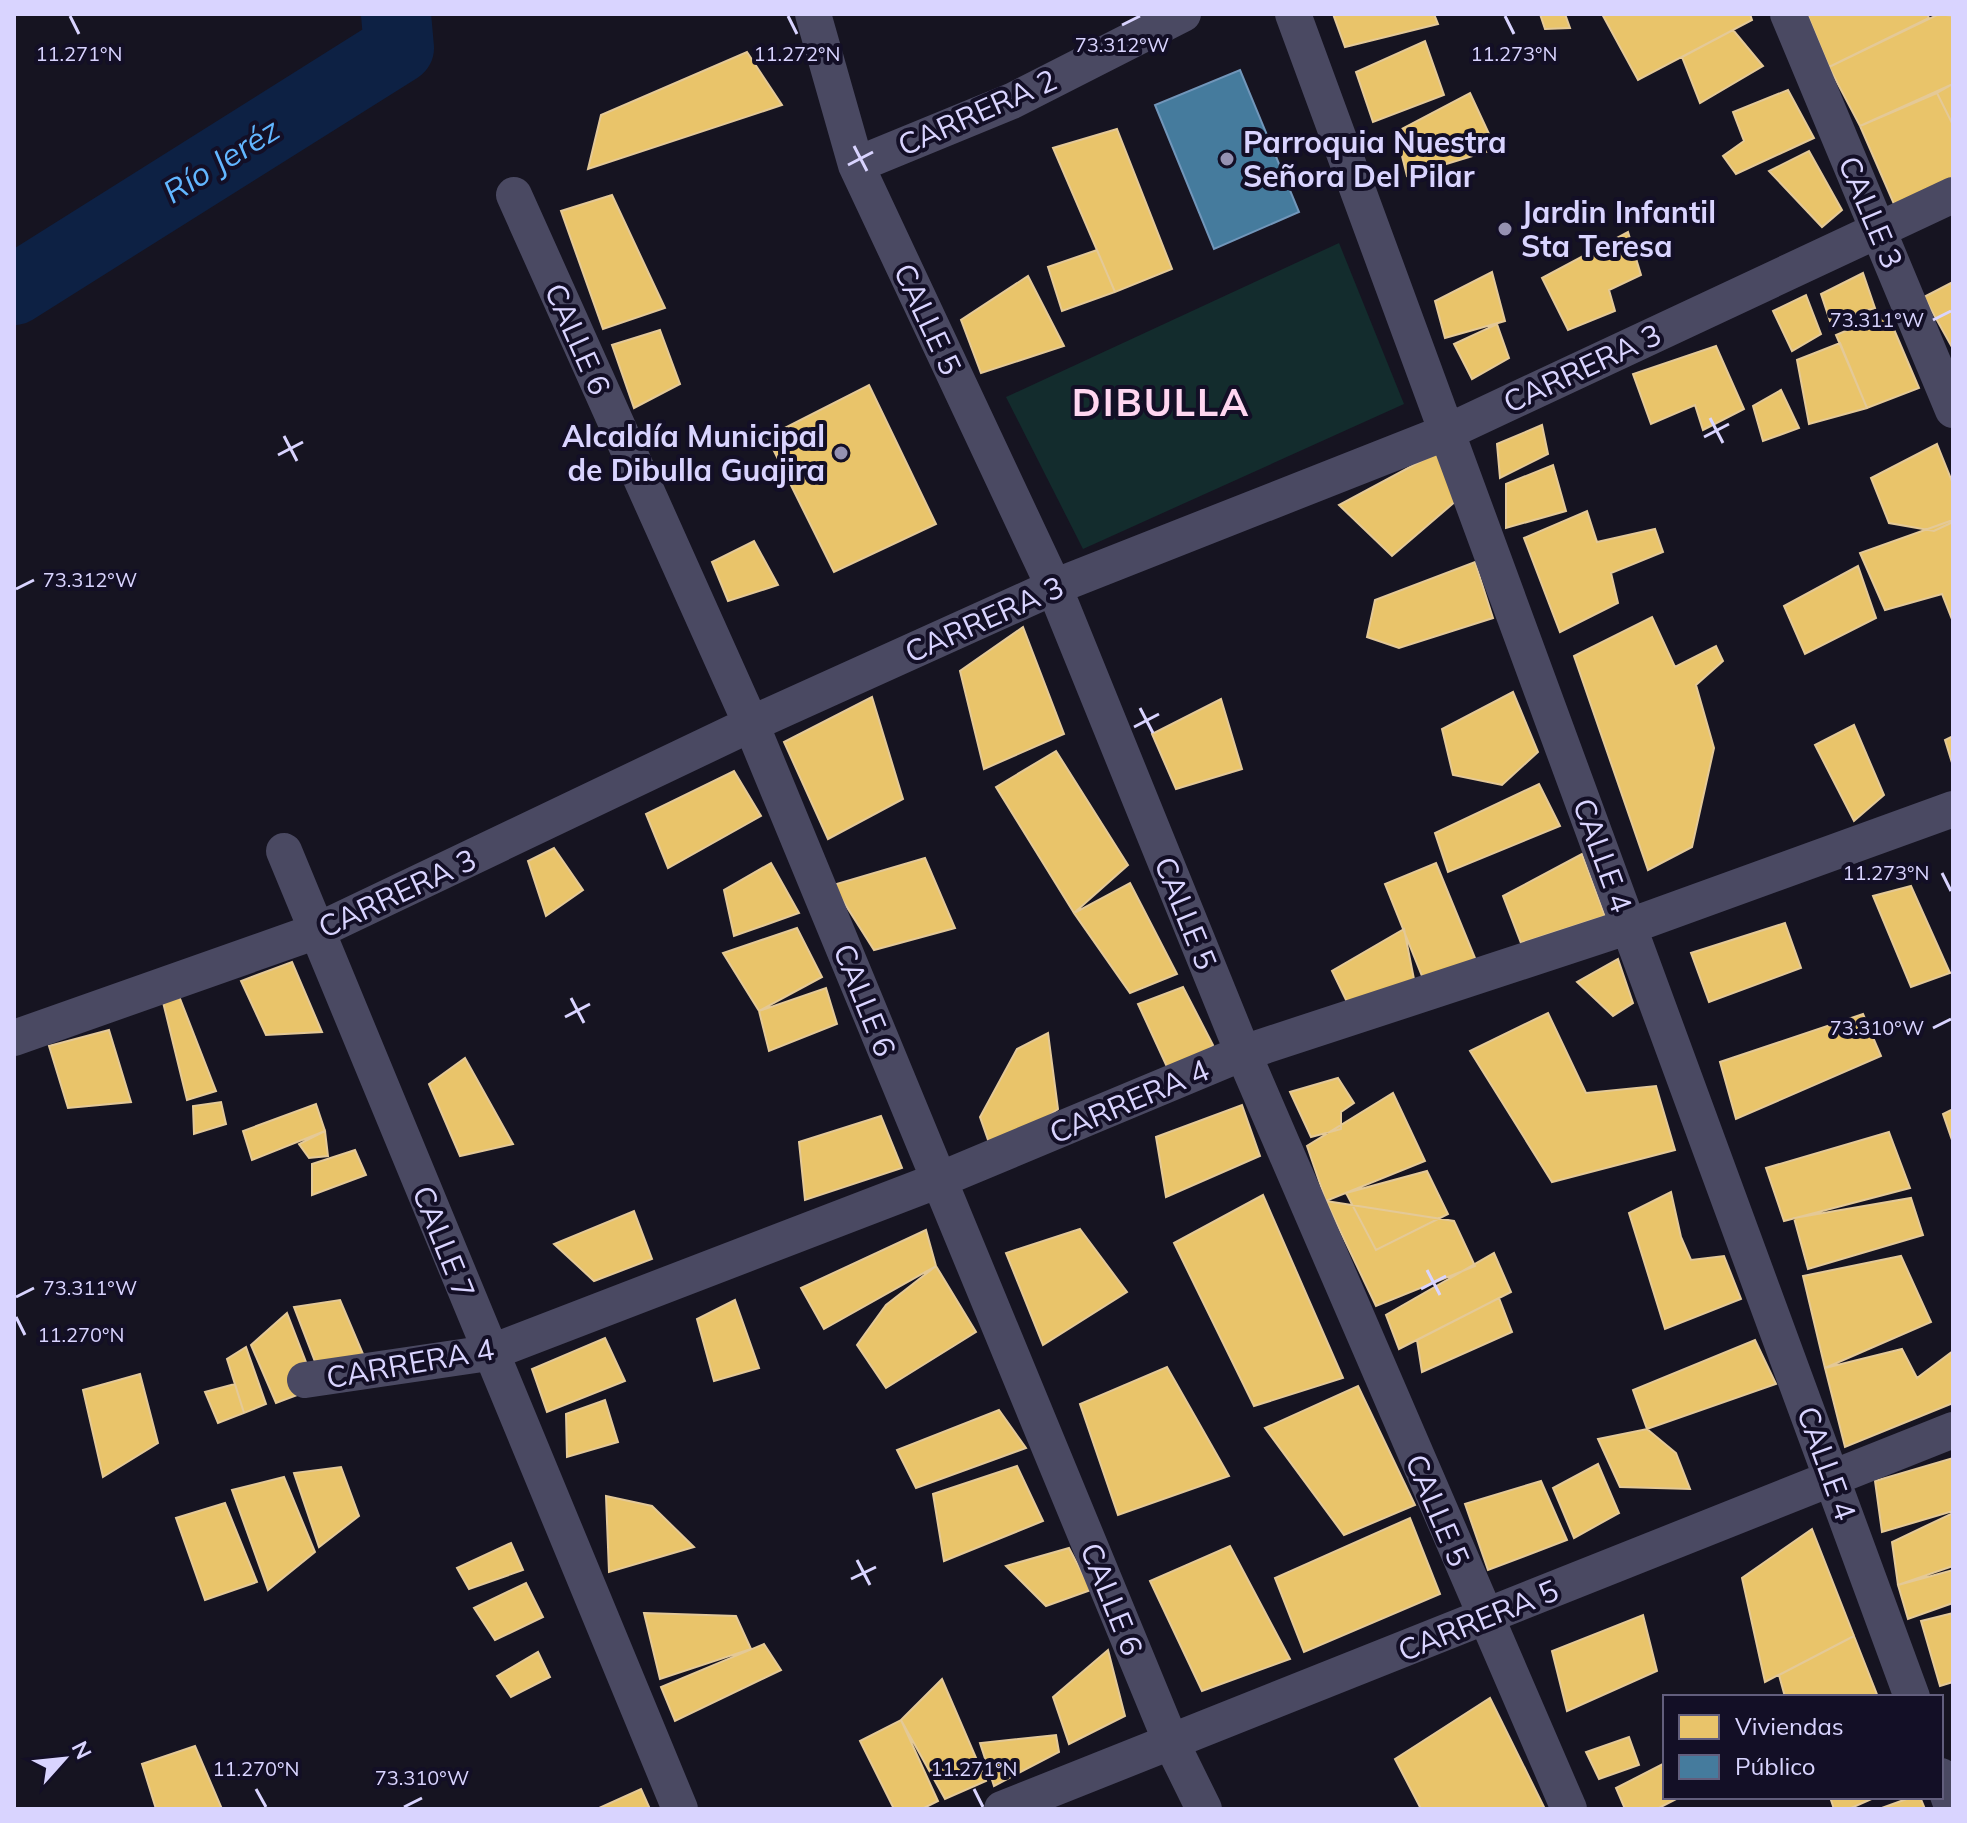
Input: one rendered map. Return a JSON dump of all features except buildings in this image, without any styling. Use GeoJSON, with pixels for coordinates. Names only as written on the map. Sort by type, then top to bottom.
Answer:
{"type":"FeatureCollection","features":[{"type":"Feature","properties":{"kind":"street","name":"CALLE 5"},"geometry":{"type":"LineString","coordinates":[[813,14],[856,165],[1054,587],[1243,1053],[1569,1809]]}},
{"type":"Feature","properties":{"kind":"street","name":"CARRERA 2"},"geometry":{"type":"LineString","coordinates":[[856,165],[1012,101],[1183,14]]}},
{"type":"Feature","properties":{"kind":"street","name":"CALLE 4"},"geometry":{"type":"LineString","coordinates":[[1293,14],[1911,1695]]}},
{"type":"Feature","properties":{"kind":"street","name":"CALLE 3"},"geometry":{"type":"LineString","coordinates":[[1788,14],[1953,410]]}},
{"type":"Feature","properties":{"kind":"street","name":"CALLE 6"},"geometry":{"type":"LineString","coordinates":[[514,195],[751,724],[1171,1742],[1204,1809]]}},
{"type":"Feature","properties":{"kind":"street","name":"CARRERA 3"},"geometry":{"type":"LineString","coordinates":[[14,1038],[317,931],[751,724],[1054,587],[1447,432],[1953,195]]}},
{"type":"Feature","properties":{"kind":"street","name":"CARRERA 4"},"geometry":{"type":"LineString","coordinates":[[305,1380],[489,1353],[939,1180],[1243,1053],[1630,926],[1953,809]]}},
{"type":"Feature","properties":{"kind":"street","name":"CALLE 7"},"geometry":{"type":"LineString","coordinates":[[284,851],[680,1809]]}},
{"type":"Feature","properties":{"kind":"street","name":"CARRERA 5"},"geometry":{"type":"LineString","coordinates":[[1002,1809],[1953,1430]]}},
{"type":"Feature","properties":{"kind":"street"},"geometry":{"type":"LineString","coordinates":[[1943,1782],[1953,1809]]}},
{"type":"Feature","properties":{"kind":"green space"},"geometry":{"type":"Polygon","coordinates":[[[1339,243],[1404,404],[1083,549],[1006,397],[1339,243]]]}},
{"type":"Feature","properties":{"kind":"waterway","name":"Río Jeréz"},"geometry":{"type":"LineString","coordinates":[[14,290],[399,48],[396,14]]}},
{"type":"Feature","properties":{"kind":"place","name":"Parroquia Nuestra Señora Del Pilar"},"geometry":{"type":"Point","coordinates":[1227,159]}},
{"type":"Feature","properties":{"kind":"place","name":"Jardin Infantil Sta Teresa"},"geometry":{"type":"Point","coordinates":[1505,229]}},
{"type":"Feature","properties":{"kind":"place","name":"Alcaldía Municipal de Dibulla Guajira"},"geometry":{"type":"Point","coordinates":[841,453]}},
{"type":"Feature","properties":{"kind":"district","name":"DIBULLA"},"geometry":{"type":"Point","coordinates":[1161,402]}}]}
